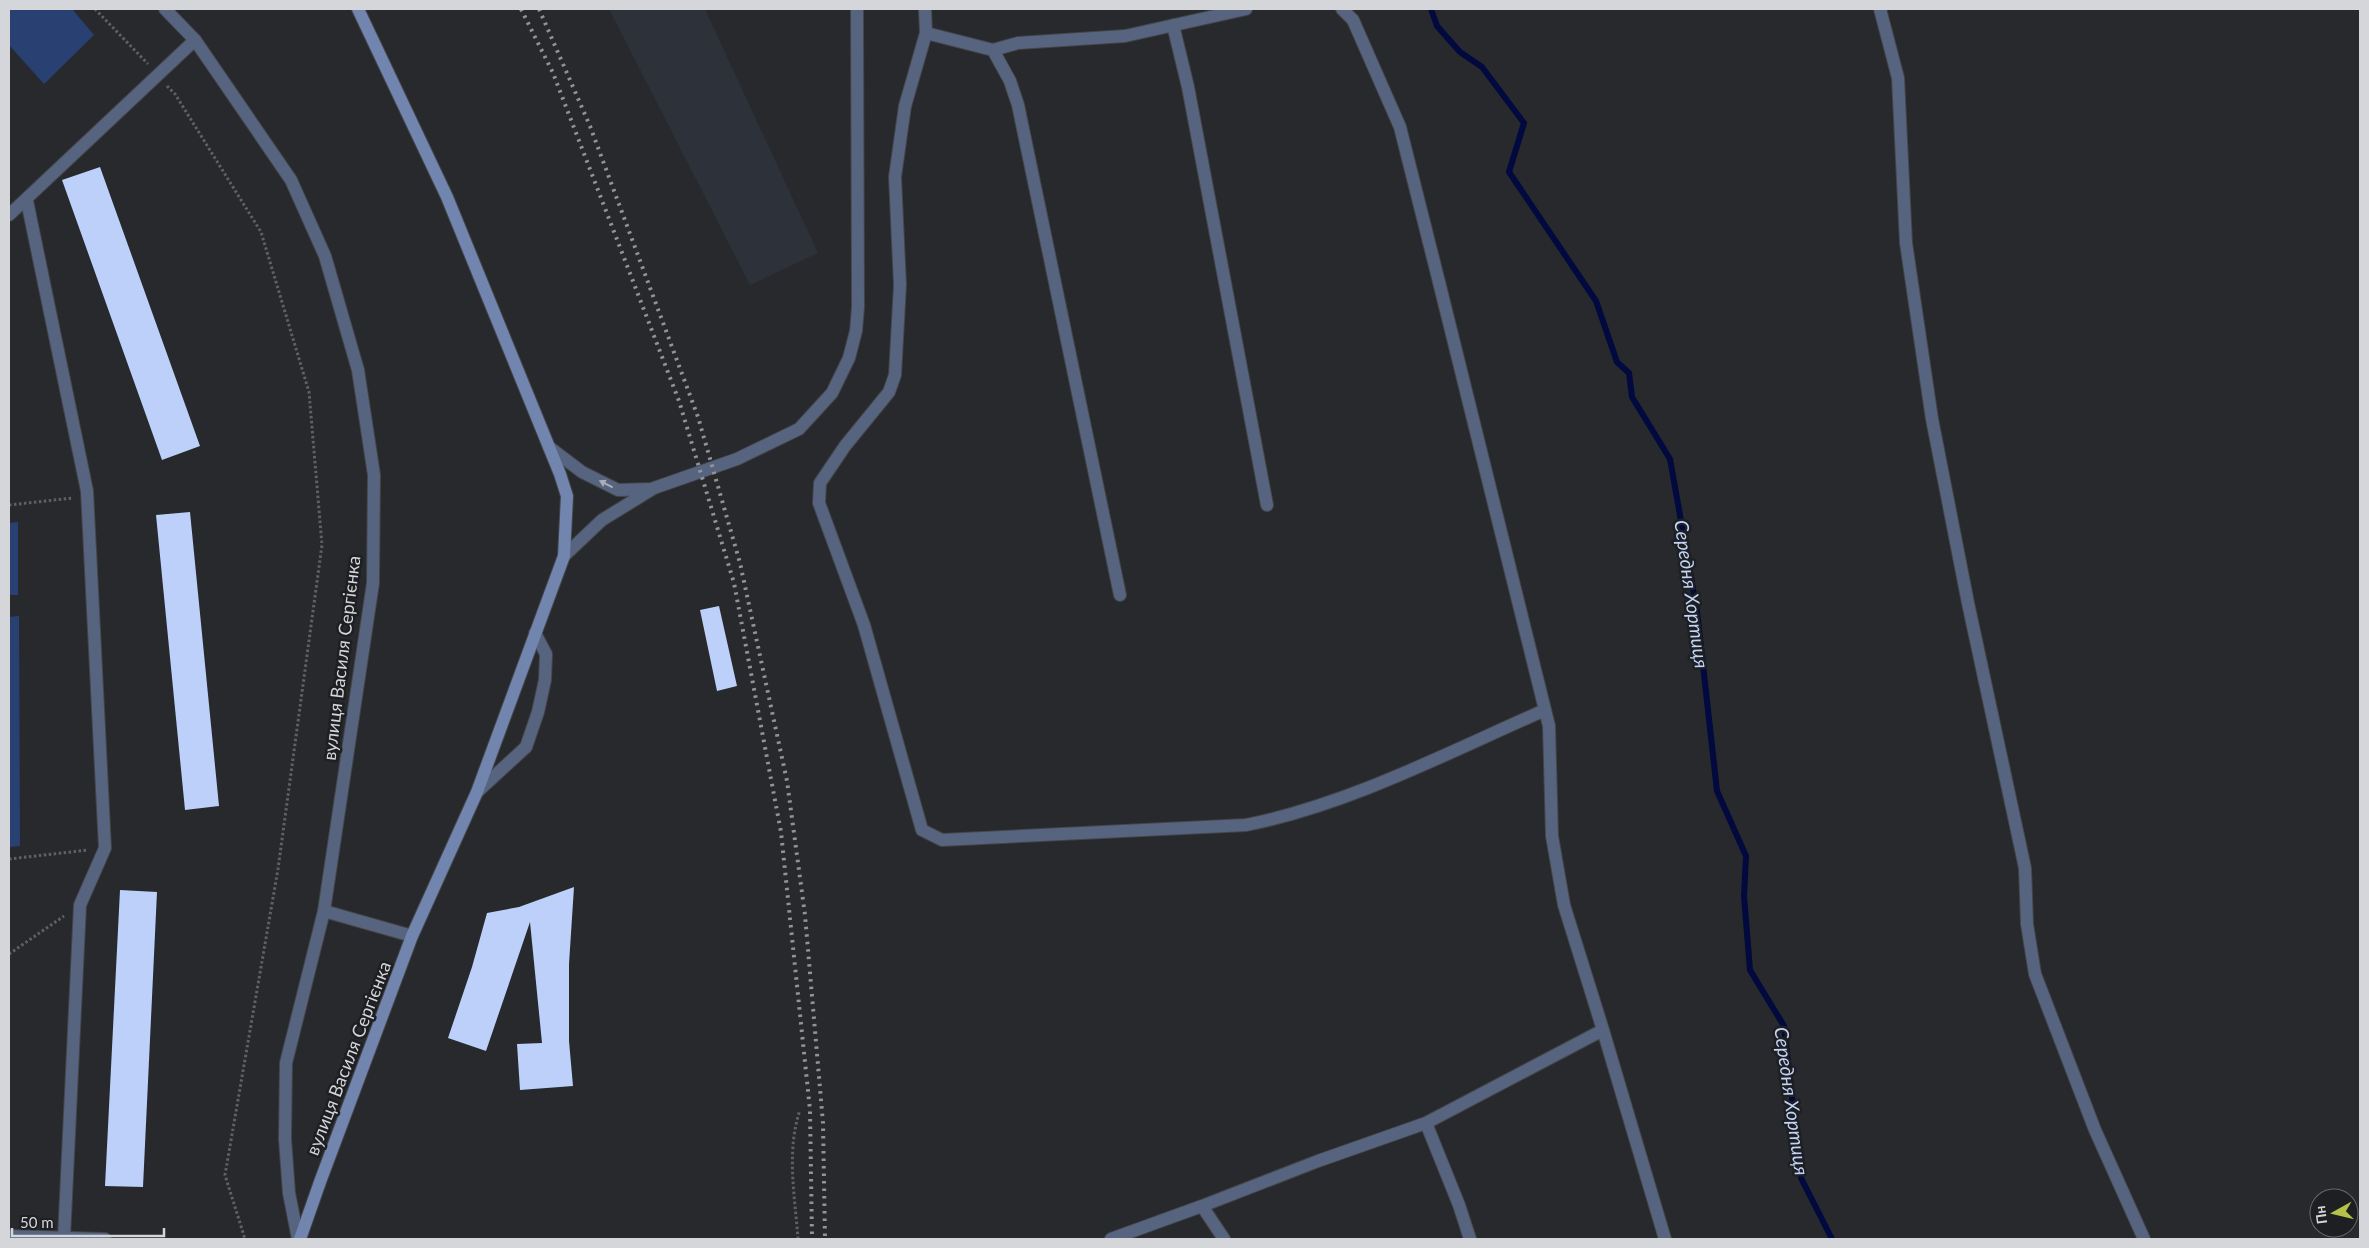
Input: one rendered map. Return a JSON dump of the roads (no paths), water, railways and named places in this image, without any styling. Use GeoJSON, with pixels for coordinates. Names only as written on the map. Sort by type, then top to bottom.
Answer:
{"type":"FeatureCollection","features":[{"type":"Feature","properties":{"kind":"main road","name":"вулиця Василя Сергієнка"},"geometry":{"type":"LineString","coordinates":[[299,1239],[412,936],[477,792],[564,556],[567,496],[549,447],[446,197],[358,9]]}},
{"type":"Feature","properties":{"kind":"street","name":"вулиця Василя Сергієнка"},"geometry":{"type":"LineString","coordinates":[[165,9],[195,40],[292,180],[325,256],[358,370],[374,475],[373,583],[324,911],[286,1063],[286,1139],[289,1193],[299,1239]]}},
{"type":"Feature","properties":{"kind":"street"},"geometry":{"type":"LineString","coordinates":[[564,556],[602,520],[654,488],[737,460],[799,429],[832,393],[849,358],[856,331],[858,307],[856,9]]}},
{"type":"Feature","properties":{"kind":"street"},"geometry":{"type":"LineString","coordinates":[[925,9],[926,33],[905,106],[895,177],[900,285],[895,375],[889,392],[844,446],[820,483],[819,503],[864,625],[922,830],[942,840],[1246,825],[1286,817],[1355,793],[1544,710]]}},
{"type":"Feature","properties":{"kind":"street"},"geometry":{"type":"LineString","coordinates":[[926,33],[993,50],[1018,43],[1125,36],[1246,9]]}},
{"type":"Feature","properties":{"kind":"street"},"geometry":{"type":"LineString","coordinates":[[1342,9],[1353,20],[1400,128],[1549,726],[1552,836],[1564,905],[1665,1239]]}},
{"type":"Feature","properties":{"kind":"street"},"geometry":{"type":"LineString","coordinates":[[1880,9],[1898,78],[1906,243],[1932,419],[2025,868],[2027,924],[2035,974],[2095,1130],[2144,1239]]}},
{"type":"Feature","properties":{"kind":"street"},"geometry":{"type":"LineString","coordinates":[[1173,25],[1188,87],[1267,505]]}},
{"type":"Feature","properties":{"kind":"street"},"geometry":{"type":"LineString","coordinates":[[9,215],[195,40]]}},
{"type":"Feature","properties":{"kind":"street"},"geometry":{"type":"LineString","coordinates":[[993,50],[1010,82],[1018,105],[1120,595]]}},
{"type":"Feature","properties":{"kind":"street"},"geometry":{"type":"LineString","coordinates":[[27,200],[87,497],[104,848],[80,905],[64,1238]]}},
{"type":"Feature","properties":{"kind":"street"},"geometry":{"type":"LineString","coordinates":[[549,447],[582,472],[618,490],[654,488]]}},
{"type":"Feature","properties":{"kind":"street"},"geometry":{"type":"LineString","coordinates":[[477,792],[526,747],[538,712],[545,680],[546,654],[535,633]]}},
{"type":"Feature","properties":{"kind":"street"},"geometry":{"type":"LineString","coordinates":[[324,911],[412,936]]}},
{"type":"Feature","properties":{"kind":"street"},"geometry":{"type":"LineString","coordinates":[[1111,1239],[1318,1161],[1426,1123],[1603,1030]]}},
{"type":"Feature","properties":{"kind":"street"},"geometry":{"type":"LineString","coordinates":[[1426,1123],[1470,1239]]}},
{"type":"Feature","properties":{"kind":"street"},"geometry":{"type":"LineString","coordinates":[[1202,1206],[1224,1239]]}},
{"type":"Feature","properties":{"kind":"street"},"geometry":{"type":"LineString","coordinates":[[9,1236],[104,1239]]}},
{"type":"Feature","properties":{"kind":"waterway","name":"Середня Хортиця"},"geometry":{"type":"LineString","coordinates":[[1431,9],[1437,26],[1460,52],[1482,67],[1524,123],[1509,172],[1596,301],[1617,362],[1629,373],[1632,397],[1670,459],[1697,611],[1717,791],[1746,856],[1744,896],[1750,970],[1784,1026],[1801,1178],[1832,1239]]}},
{"type":"Feature","properties":{"kind":"railway"},"geometry":{"type":"LineString","coordinates":[[521,9],[553,73],[679,401],[734,583],[781,832],[810,1110],[812,1239]]}},
{"type":"Feature","properties":{"kind":"railway"},"geometry":{"type":"LineString","coordinates":[[539,9],[590,126],[698,417],[740,563],[787,781],[805,915],[823,1123],[825,1239]]}}]}
